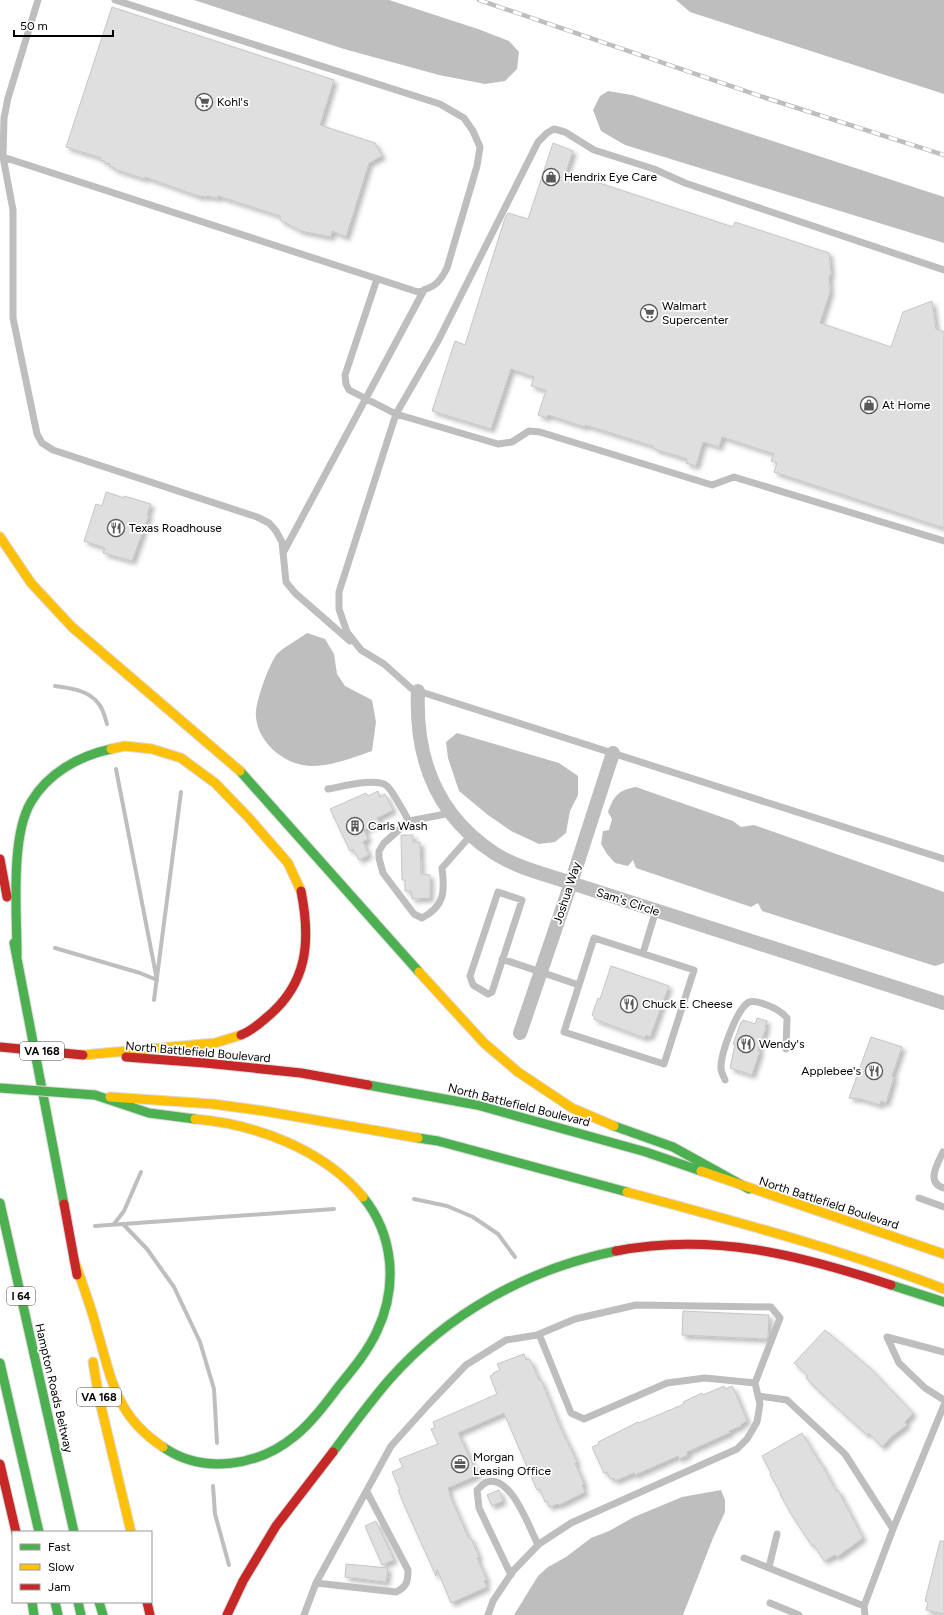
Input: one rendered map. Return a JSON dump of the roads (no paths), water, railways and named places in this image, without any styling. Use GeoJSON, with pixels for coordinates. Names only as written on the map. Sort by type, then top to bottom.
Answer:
{"type":"FeatureCollection","features":[{"type":"Feature","properties":{"kind":"main road"},"geometry":{"type":"LineString","coordinates":[[0,537],[31,583],[72,627],[237,767],[463,1021],[502,1059],[538,1087],[572,1108],[618,1128],[673,1147],[749,1189]]}},
{"type":"Feature","properties":{"kind":"main road"},"geometry":{"type":"LineString","coordinates":[[17,956],[17,858],[22,826],[31,802],[45,784],[66,766],[92,753],[125,746],[152,748],[181,758],[215,783],[248,817],[288,863],[301,891],[306,917],[306,946],[298,978],[277,1009],[249,1032],[216,1043],[83,1055]]}},
{"type":"Feature","properties":{"kind":"main road"},"geometry":{"type":"LineString","coordinates":[[0,859],[87,1329]]}},
{"type":"Feature","properties":{"kind":"main road","name":"North Battlefield Boulevard"},"geometry":{"type":"LineString","coordinates":[[0,1047],[83,1055],[205,1063],[301,1073],[477,1105],[646,1152],[749,1189],[944,1254]]}},
{"type":"Feature","properties":{"kind":"main road"},"geometry":{"type":"LineString","coordinates":[[0,1088],[213,1104],[250,1109],[438,1142],[659,1201],[819,1246],[908,1275],[944,1289]]}},
{"type":"Feature","properties":{"kind":"main road"},"geometry":{"type":"LineString","coordinates":[[74,1260],[100,1339],[112,1383],[124,1408],[133,1422],[145,1434],[171,1452],[184,1458],[213,1464],[227,1464],[260,1457],[277,1449],[294,1437],[330,1399],[364,1354],[378,1330],[387,1306],[391,1285],[389,1254],[385,1236],[378,1220],[358,1190],[333,1170],[289,1143],[265,1134],[227,1123],[156,1115],[95,1095]]}},
{"type":"Feature","properties":{"kind":"main road","name":"Hampton Roads Beltway"},"geometry":{"type":"LineString","coordinates":[[0,1204],[74,1531]]}},
{"type":"Feature","properties":{"kind":"main road"},"geometry":{"type":"LineString","coordinates":[[227,1615],[243,1581],[276,1526],[393,1376],[443,1329],[487,1299],[527,1277],[572,1261],[615,1250],[668,1244],[718,1245],[758,1249],[801,1258],[944,1302]]}},
{"type":"Feature","properties":{"kind":"main road"},"geometry":{"type":"LineString","coordinates":[[819,1246],[847,1245]]}},
{"type":"Feature","properties":{"kind":"main road","name":"VA 168"},"geometry":{"type":"LineString","coordinates":[[91,1352],[131,1531]]}},
{"type":"Feature","properties":{"kind":"main road"},"geometry":{"type":"LineString","coordinates":[[0,1364],[39,1531]]}},
{"type":"Feature","properties":{"kind":"main road"},"geometry":{"type":"LineString","coordinates":[[42,1389],[81,1531]]}},
{"type":"Feature","properties":{"kind":"main road"},"geometry":{"type":"LineString","coordinates":[[0,1464],[16,1531]]}},
{"type":"Feature","properties":{"kind":"main road"},"geometry":{"type":"LineString","coordinates":[[32,1603],[34,1615]]}},
{"type":"Feature","properties":{"kind":"main road"},"geometry":{"type":"LineString","coordinates":[[55,1603],[58,1615]]}},
{"type":"Feature","properties":{"kind":"main road"},"geometry":{"type":"LineString","coordinates":[[78,1603],[81,1615]]}},
{"type":"Feature","properties":{"kind":"main road"},"geometry":{"type":"LineString","coordinates":[[99,1603],[103,1615]]}},
{"type":"Feature","properties":{"kind":"main road"},"geometry":{"type":"LineString","coordinates":[[147,1603],[150,1615]]}},
{"type":"Feature","properties":{"kind":"street","name":"Sam's Circle"},"geometry":{"type":"LineString","coordinates":[[418,691],[418,732],[424,760],[433,785],[451,813],[471,835],[495,853],[521,866],[571,883],[944,1003]]}},
{"type":"Feature","properties":{"kind":"street","name":"Joshua Way"},"geometry":{"type":"LineString","coordinates":[[520,1033],[571,883],[612,753]]}},
{"type":"Feature","properties":{"kind":"lane"},"geometry":{"type":"LineString","coordinates":[[38,0],[8,98],[4,118],[3,157],[13,210],[12,318],[37,434],[42,443],[54,450],[269,522],[282,542],[286,582],[295,593],[361,650],[384,664],[412,689],[944,859]]}},
{"type":"Feature","properties":{"kind":"lane"},"geometry":{"type":"LineString","coordinates":[[3,157],[418,292],[431,288],[441,280],[477,166],[480,147],[473,131],[464,118],[440,104],[116,0]]}},
{"type":"Feature","properties":{"kind":"lane"},"geometry":{"type":"LineString","coordinates":[[361,650],[347,632],[339,609],[340,592],[396,414],[438,341],[538,142],[547,133],[554,130],[565,132],[594,150],[654,169],[685,183],[944,270]]}},
{"type":"Feature","properties":{"kind":"lane"},"geometry":{"type":"LineString","coordinates":[[377,279],[345,375],[346,384],[350,390],[396,414],[498,444],[512,442],[528,430],[540,432],[712,485],[734,477],[944,541]]}},
{"type":"Feature","properties":{"kind":"lane"},"geometry":{"type":"LineString","coordinates":[[283,553],[424,290]]}},
{"type":"Feature","properties":{"kind":"lane"},"geometry":{"type":"LineString","coordinates":[[328,790],[370,782],[378,782],[387,785],[409,821]]}},
{"type":"Feature","properties":{"kind":"lane"},"geometry":{"type":"LineString","coordinates":[[451,813],[409,821],[384,843],[380,851],[379,858],[383,873],[414,914],[422,918],[433,912],[442,898],[444,886],[442,868],[471,835]]}},
{"type":"Feature","properties":{"kind":"lane"},"geometry":{"type":"LineString","coordinates":[[498,892],[522,900],[502,959],[492,992],[488,994],[473,984],[470,976],[498,892]]}},
{"type":"Feature","properties":{"kind":"lane"},"geometry":{"type":"LineString","coordinates":[[643,953],[656,910]]}},
{"type":"Feature","properties":{"kind":"lane"},"geometry":{"type":"LineString","coordinates":[[594,938],[694,970],[664,1064],[564,1032],[579,985],[594,938]]}},
{"type":"Feature","properties":{"kind":"lane"},"geometry":{"type":"LineString","coordinates":[[502,959],[579,985]]}},
{"type":"Feature","properties":{"kind":"lane"},"geometry":{"type":"LineString","coordinates":[[725,1080],[721,1069],[722,1056],[737,1014],[750,1002],[757,1002],[774,1008],[782,1012],[787,1018],[786,1049]]}},
{"type":"Feature","properties":{"kind":"lane"},"geometry":{"type":"LineString","coordinates":[[943,1152],[933,1173],[935,1180],[940,1187],[944,1188]]}},
{"type":"Feature","properties":{"kind":"lane"},"geometry":{"type":"LineString","coordinates":[[920,1198],[944,1207]]}},
{"type":"Feature","properties":{"kind":"lane"},"geometry":{"type":"LineString","coordinates":[[304,1615],[316,1583],[392,1446],[428,1404],[466,1365],[506,1340],[539,1334],[576,1319],[636,1305],[771,1307],[780,1318],[755,1383],[760,1404],[757,1422],[747,1439],[737,1449],[571,1523],[538,1546],[511,1575],[493,1601],[488,1615]]}},
{"type":"Feature","properties":{"kind":"lane"},"geometry":{"type":"LineString","coordinates":[[539,1334],[571,1413],[584,1419],[667,1383],[705,1378],[755,1383]]}},
{"type":"Feature","properties":{"kind":"lane"},"geometry":{"type":"LineString","coordinates":[[944,1352],[887,1337],[899,1363],[925,1388],[944,1400]]}},
{"type":"Feature","properties":{"kind":"lane"},"geometry":{"type":"LineString","coordinates":[[758,1396],[787,1400],[845,1454],[893,1529]]}},
{"type":"Feature","properties":{"kind":"lane"},"geometry":{"type":"LineString","coordinates":[[866,1615],[864,1606],[893,1529],[944,1405]]}},
{"type":"Feature","properties":{"kind":"lane"},"geometry":{"type":"LineString","coordinates":[[511,1575],[479,1508],[477,1490],[486,1482],[496,1482],[508,1490],[520,1507],[538,1546]]}},
{"type":"Feature","properties":{"kind":"lane"},"geometry":{"type":"LineString","coordinates":[[316,1583],[396,1592],[404,1589],[408,1581],[408,1570],[367,1492]]}},
{"type":"Feature","properties":{"kind":"lane"},"geometry":{"type":"LineString","coordinates":[[769,1567],[777,1534]]}},
{"type":"Feature","properties":{"kind":"lane"},"geometry":{"type":"LineString","coordinates":[[744,1558],[864,1606]]}},
{"type":"Feature","properties":{"kind":"lane"},"geometry":{"type":"LineString","coordinates":[[770,1604],[799,1615]]}},
{"type":"Feature","properties":{"kind":"waterway"},"geometry":{"type":"LineString","coordinates":[[55,686],[78,690],[89,695],[100,705],[107,724]]}},
{"type":"Feature","properties":{"kind":"waterway"},"geometry":{"type":"LineString","coordinates":[[116,769],[157,980]]}},
{"type":"Feature","properties":{"kind":"waterway"},"geometry":{"type":"LineString","coordinates":[[154,1000],[181,792]]}},
{"type":"Feature","properties":{"kind":"waterway"},"geometry":{"type":"LineString","coordinates":[[55,948],[140,973],[157,980]]}},
{"type":"Feature","properties":{"kind":"waterway"},"geometry":{"type":"LineString","coordinates":[[114,1224],[124,1211],[141,1172]]}},
{"type":"Feature","properties":{"kind":"waterway"},"geometry":{"type":"LineString","coordinates":[[414,1199],[447,1206],[473,1217],[498,1234],[515,1257]]}},
{"type":"Feature","properties":{"kind":"waterway"},"geometry":{"type":"LineString","coordinates":[[95,1226],[334,1209]]}},
{"type":"Feature","properties":{"kind":"waterway"},"geometry":{"type":"LineString","coordinates":[[123,1224],[147,1249],[174,1287],[200,1342],[214,1389],[217,1443]]}},
{"type":"Feature","properties":{"kind":"waterway"},"geometry":{"type":"LineString","coordinates":[[213,1486],[215,1514],[229,1565]]}},
{"type":"Feature","properties":{"kind":"railway"},"geometry":{"type":"LineString","coordinates":[[479,0],[766,98],[944,155]]}},
{"type":"Feature","properties":{"kind":"place","name":"Kohl's"},"geometry":{"type":"Point","coordinates":[204,102]}},
{"type":"Feature","properties":{"kind":"place","name":"Hendrix Eye Care"},"geometry":{"type":"Point","coordinates":[551,177]}},
{"type":"Feature","properties":{"kind":"place","name":"Walmart Supercenter"},"geometry":{"type":"Point","coordinates":[649,313]}},
{"type":"Feature","properties":{"kind":"place","name":"At Home"},"geometry":{"type":"Point","coordinates":[869,405]}},
{"type":"Feature","properties":{"kind":"place","name":"Texas Roadhouse"},"geometry":{"type":"Point","coordinates":[116,528]}},
{"type":"Feature","properties":{"kind":"place","name":"Carls Wash"},"geometry":{"type":"Point","coordinates":[355,826]}},
{"type":"Feature","properties":{"kind":"place","name":"Chuck E. Cheese"},"geometry":{"type":"Point","coordinates":[629,1004]}},
{"type":"Feature","properties":{"kind":"place","name":"Wendy's"},"geometry":{"type":"Point","coordinates":[746,1044]}},
{"type":"Feature","properties":{"kind":"place","name":"Applebee's"},"geometry":{"type":"Point","coordinates":[874,1071]}},
{"type":"Feature","properties":{"kind":"place","name":"Morgan Leasing Office"},"geometry":{"type":"Point","coordinates":[460,1464]}}]}
